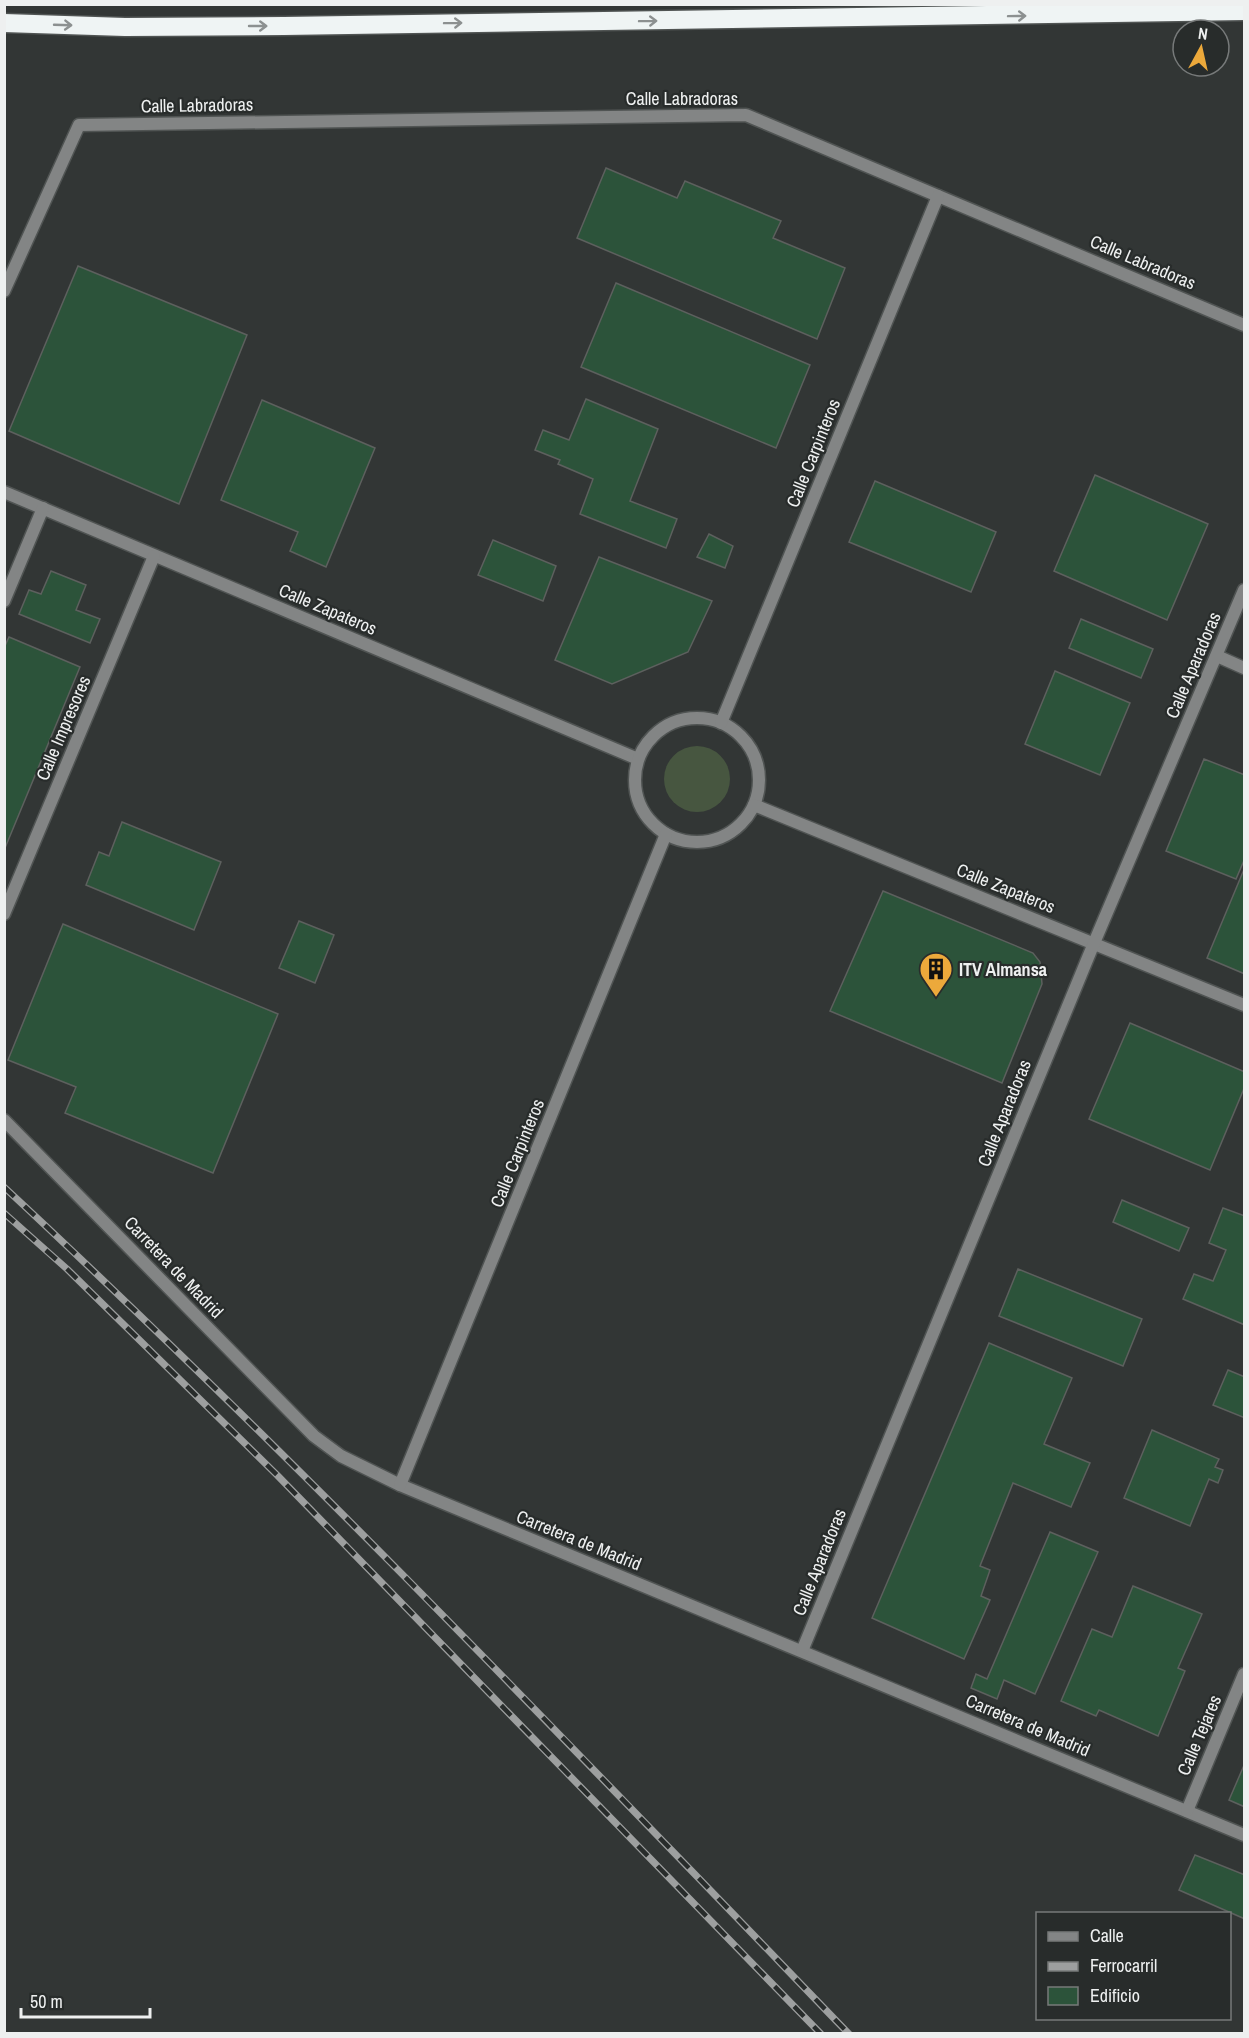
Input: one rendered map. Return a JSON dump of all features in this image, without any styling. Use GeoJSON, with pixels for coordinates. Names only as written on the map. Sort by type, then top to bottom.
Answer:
{"type":"FeatureCollection","features":[{"type":"Feature","properties":{"kind":"highway"},"geometry":{"type":"LineString","coordinates":[[4,23],[125,27],[284,26],[1245,11]]}},
{"type":"Feature","properties":{"kind":"street","name":"Calle Labradoras"},"geometry":{"type":"LineString","coordinates":[[4,291],[79,125],[746,115],[1245,325]]}},
{"type":"Feature","properties":{"kind":"street","name":"Calle Carpinteros"},"geometry":{"type":"LineString","coordinates":[[722,723],[938,196]]}},
{"type":"Feature","properties":{"kind":"street","name":"Calle Zapateros"},"geometry":{"type":"LineString","coordinates":[[4,492],[638,759]]}},
{"type":"Feature","properties":{"kind":"street"},"geometry":{"type":"LineString","coordinates":[[4,601],[44,508]]}},
{"type":"Feature","properties":{"kind":"street","name":"Calle Impresores"},"geometry":{"type":"LineString","coordinates":[[4,915],[154,556]]}},
{"type":"Feature","properties":{"kind":"street","name":"Calle Aparadoras"},"geometry":{"type":"LineString","coordinates":[[802,1652],[1094,943],[1245,590]]}},
{"type":"Feature","properties":{"kind":"street"},"geometry":{"type":"LineString","coordinates":[[1217,656],[1245,668]]}},
{"type":"Feature","properties":{"kind":"street"},"geometry":{"type":"LineString","coordinates":[[705,718],[722,723],[740,735],[752,750],[758,777],[754,805],[742,822],[726,835],[707,841],[686,841],[666,834],[652,824],[642,810],[636,794],[634,776],[638,759],[648,741],[664,727],[684,719],[705,718]]}},
{"type":"Feature","properties":{"kind":"street","name":"Calle Zapateros"},"geometry":{"type":"LineString","coordinates":[[754,805],[1245,1005]]}},
{"type":"Feature","properties":{"kind":"street","name":"Calle Carpinteros"},"geometry":{"type":"LineString","coordinates":[[400,1485],[666,834]]}},
{"type":"Feature","properties":{"kind":"street","name":"Carretera de Madrid"},"geometry":{"type":"LineString","coordinates":[[4,1119],[314,1436],[341,1456],[400,1485],[1245,1835]]}},
{"type":"Feature","properties":{"kind":"street","name":"Calle Tejares"},"geometry":{"type":"LineString","coordinates":[[1187,1811],[1245,1674]]}},
{"type":"Feature","properties":{"kind":"green space"},"geometry":{"type":"Polygon","coordinates":[[[691,746],[703,746],[715,751],[725,761],[730,779],[728,792],[715,807],[703,812],[691,812],[679,807],[669,797],[664,785],[664,773],[669,761],[679,751],[691,746]]]}},
{"type":"Feature","properties":{"kind":"building"},"geometry":{"type":"Polygon","coordinates":[[[606,168],[677,198],[685,181],[781,221],[773,238],[845,268],[817,339],[577,238],[606,168]]]}},
{"type":"Feature","properties":{"kind":"building"},"geometry":{"type":"Polygon","coordinates":[[[78,266],[247,335],[179,504],[9,431],[78,266]]]}},
{"type":"Feature","properties":{"kind":"building"},"geometry":{"type":"Polygon","coordinates":[[[616,283],[810,365],[776,448],[581,367],[616,283]]]}},
{"type":"Feature","properties":{"kind":"building"},"geometry":{"type":"Polygon","coordinates":[[[586,399],[658,429],[630,501],[677,519],[666,548],[580,514],[593,479],[558,464],[560,460],[535,450],[543,430],[569,440],[586,399]]]}},
{"type":"Feature","properties":{"kind":"building"},"geometry":{"type":"Polygon","coordinates":[[[262,400],[375,448],[326,567],[290,551],[298,532],[221,500],[262,400]]]}},
{"type":"Feature","properties":{"kind":"building"},"geometry":{"type":"Polygon","coordinates":[[[1095,475],[1208,524],[1167,620],[1054,571],[1095,475]]]}},
{"type":"Feature","properties":{"kind":"building"},"geometry":{"type":"Polygon","coordinates":[[[875,481],[996,532],[971,592],[849,542],[875,481]]]}},
{"type":"Feature","properties":{"kind":"building"},"geometry":{"type":"Polygon","coordinates":[[[709,534],[733,546],[725,568],[697,557],[709,534]]]}},
{"type":"Feature","properties":{"kind":"building"},"geometry":{"type":"Polygon","coordinates":[[[493,540],[556,566],[543,601],[478,575],[493,540]]]}},
{"type":"Feature","properties":{"kind":"building"},"geometry":{"type":"Polygon","coordinates":[[[599,557],[712,601],[688,652],[612,684],[555,660],[599,557]]]}},
{"type":"Feature","properties":{"kind":"building"},"geometry":{"type":"Polygon","coordinates":[[[51,571],[86,585],[76,610],[100,619],[90,643],[19,614],[29,590],[41,594],[51,571]]]}},
{"type":"Feature","properties":{"kind":"building"},"geometry":{"type":"Polygon","coordinates":[[[1081,619],[1153,649],[1141,678],[1069,648],[1081,619]]]}},
{"type":"Feature","properties":{"kind":"building"},"geometry":{"type":"Polygon","coordinates":[[[9,637],[80,667],[5,848],[4,648],[9,637]]]}},
{"type":"Feature","properties":{"kind":"building"},"geometry":{"type":"Polygon","coordinates":[[[1055,671],[1130,703],[1100,775],[1025,744],[1055,671]]]}},
{"type":"Feature","properties":{"kind":"building"},"geometry":{"type":"Polygon","coordinates":[[[1204,759],[1245,775],[1245,858],[1236,879],[1166,851],[1204,759]]]}},
{"type":"Feature","properties":{"kind":"building"},"geometry":{"type":"Polygon","coordinates":[[[122,822],[221,862],[194,930],[86,885],[99,852],[109,856],[122,822]]]}},
{"type":"Feature","properties":{"kind":"building"},"geometry":{"type":"Polygon","coordinates":[[[1245,867],[1245,974],[1207,958],[1245,867]]]}},
{"type":"Feature","properties":{"kind":"building","name":"ITV Almansa"},"geometry":{"type":"Polygon","coordinates":[[[883,891],[1033,953],[1040,962],[1042,984],[1002,1083],[830,1011],[883,891]]]}},
{"type":"Feature","properties":{"kind":"building"},"geometry":{"type":"Polygon","coordinates":[[[299,921],[334,935],[315,983],[279,968],[299,921]]]}},
{"type":"Feature","properties":{"kind":"building"},"geometry":{"type":"Polygon","coordinates":[[[63,924],[278,1014],[213,1173],[65,1113],[76,1087],[8,1060],[63,924]]]}},
{"type":"Feature","properties":{"kind":"building"},"geometry":{"type":"Polygon","coordinates":[[[1130,1023],[1245,1072],[1245,1086],[1210,1170],[1089,1119],[1130,1023]]]}},
{"type":"Feature","properties":{"kind":"building"},"geometry":{"type":"Polygon","coordinates":[[[1122,1200],[1189,1228],[1179,1251],[1113,1222],[1122,1200]]]}},
{"type":"Feature","properties":{"kind":"building"},"geometry":{"type":"Polygon","coordinates":[[[1223,1208],[1245,1216],[1245,1325],[1183,1299],[1194,1274],[1213,1281],[1226,1250],[1209,1243],[1223,1208]]]}},
{"type":"Feature","properties":{"kind":"building"},"geometry":{"type":"Polygon","coordinates":[[[1018,1269],[1142,1319],[1123,1366],[999,1316],[1018,1269]]]}},
{"type":"Feature","properties":{"kind":"building"},"geometry":{"type":"Polygon","coordinates":[[[989,1343],[1072,1378],[1044,1444],[1090,1463],[1071,1507],[1013,1483],[980,1566],[990,1570],[981,1596],[990,1600],[964,1659],[872,1618],[989,1343]]]}},
{"type":"Feature","properties":{"kind":"building"},"geometry":{"type":"Polygon","coordinates":[[[1228,1370],[1245,1377],[1245,1418],[1213,1405],[1228,1370]]]}},
{"type":"Feature","properties":{"kind":"building"},"geometry":{"type":"Polygon","coordinates":[[[1152,1430],[1219,1459],[1215,1467],[1223,1470],[1218,1483],[1209,1479],[1190,1526],[1124,1498],[1152,1430]]]}},
{"type":"Feature","properties":{"kind":"building"},"geometry":{"type":"Polygon","coordinates":[[[1050,1532],[1098,1552],[1035,1694],[1004,1680],[997,1699],[971,1688],[976,1674],[987,1679],[1050,1532]]]}},
{"type":"Feature","properties":{"kind":"building"},"geometry":{"type":"Polygon","coordinates":[[[1133,1586],[1202,1614],[1178,1668],[1185,1671],[1158,1736],[1099,1710],[1096,1716],[1061,1701],[1092,1629],[1112,1637],[1133,1586]]]}},
{"type":"Feature","properties":{"kind":"building"},"geometry":{"type":"Polygon","coordinates":[[[1245,1763],[1245,1807],[1229,1800],[1245,1763]]]}},
{"type":"Feature","properties":{"kind":"building"},"geometry":{"type":"Polygon","coordinates":[[[1195,1855],[1245,1875],[1245,1919],[1231,1912],[1179,1890],[1195,1855]]]}},
{"type":"Feature","properties":{"kind":"railway"},"geometry":{"type":"LineString","coordinates":[[4,1187],[113,1289],[327,1498],[537,1711],[849,2034]]}},
{"type":"Feature","properties":{"kind":"railway"},"geometry":{"type":"LineString","coordinates":[[4,1213],[67,1269],[277,1475],[821,2034]]}},
{"type":"Feature","properties":{"kind":"place","name":"ITV Almansa"},"geometry":{"type":"Point","coordinates":[936,998]}}]}
